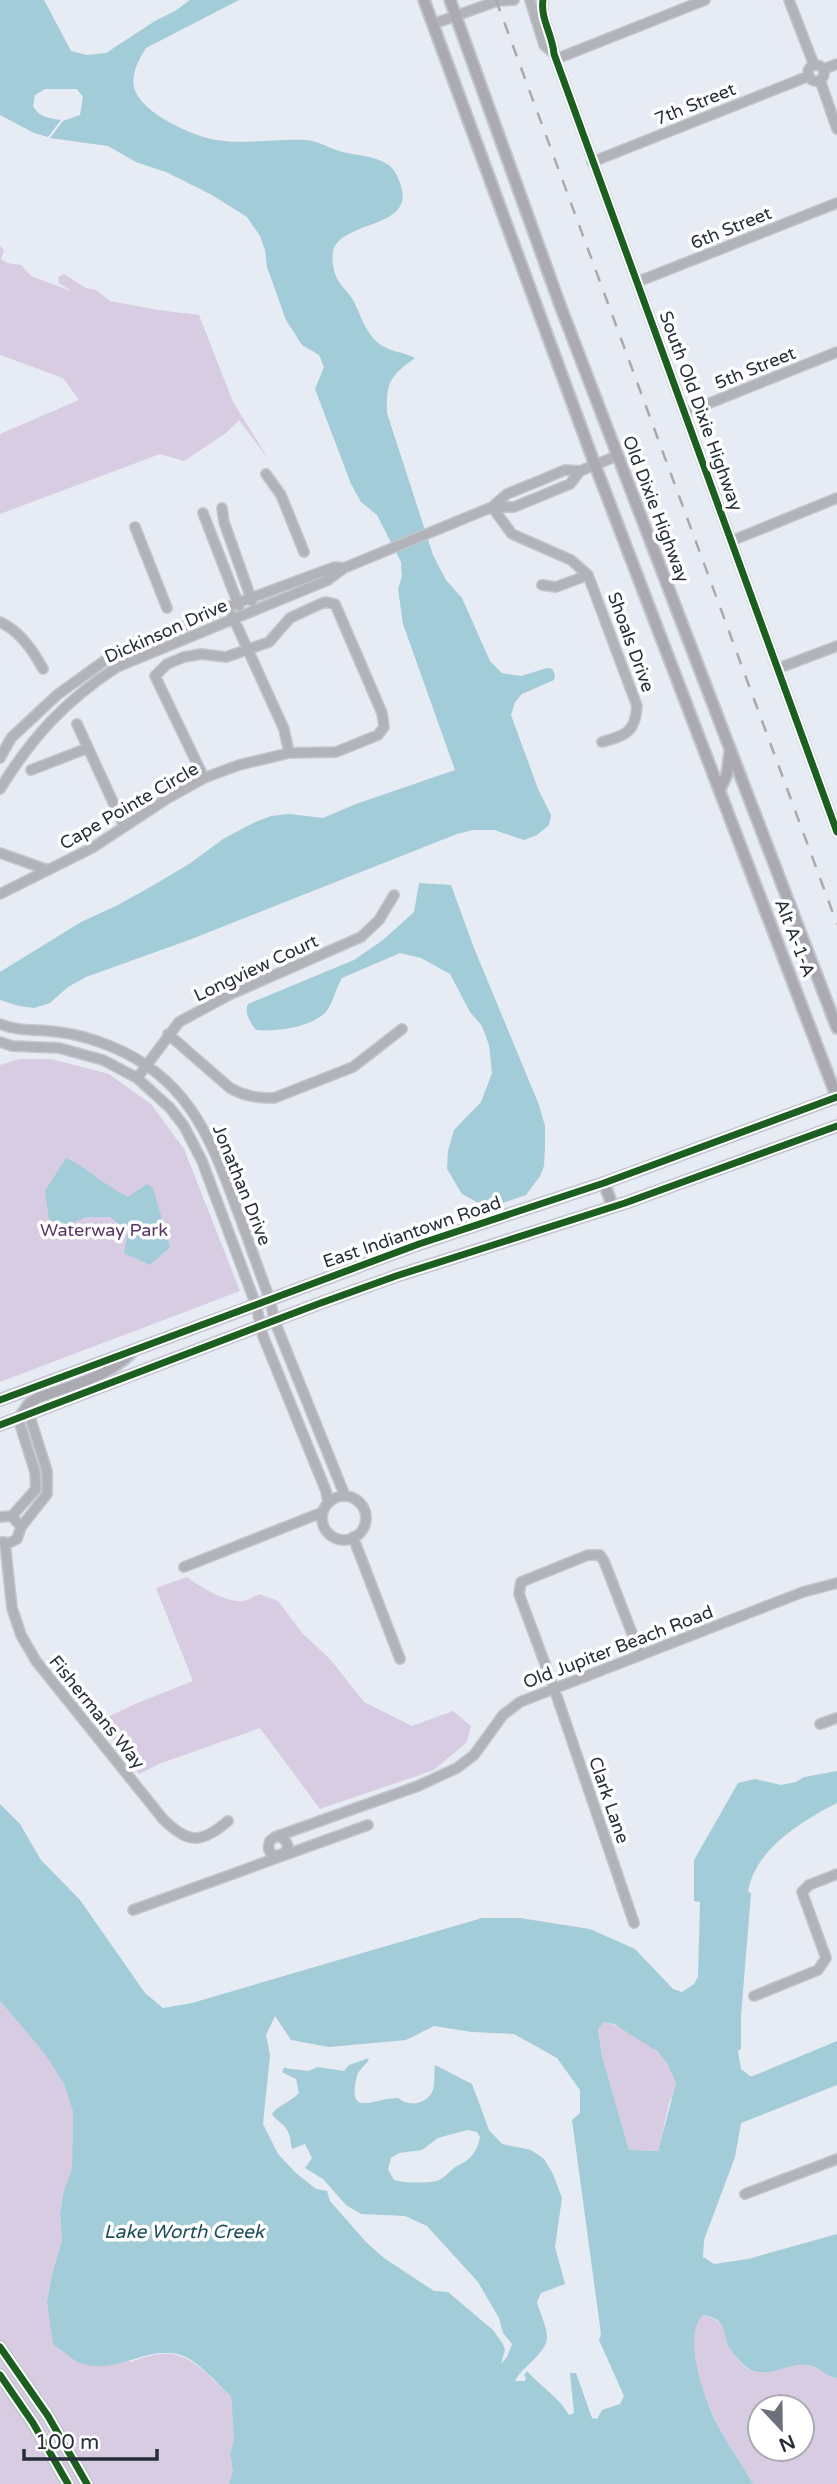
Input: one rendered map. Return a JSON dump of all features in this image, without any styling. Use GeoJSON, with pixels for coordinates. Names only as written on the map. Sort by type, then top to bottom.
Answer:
{"type":"FeatureCollection","features":[{"type":"Feature","properties":{"kind":"main road"},"geometry":{"type":"LineString","coordinates":[[424,0],[595,465],[720,789]]}},
{"type":"Feature","properties":{"kind":"main road","name":"Old Dixie Highway"},"geometry":{"type":"LineString","coordinates":[[450,0],[560,305],[837,1028]]}},
{"type":"Feature","properties":{"kind":"main road"},"geometry":{"type":"LineString","coordinates":[[720,789],[727,774],[730,748]]}},
{"type":"Feature","properties":{"kind":"main road","name":"Alt A-1-A"},"geometry":{"type":"LineString","coordinates":[[720,789],[837,1097]]}},
{"type":"Feature","properties":{"kind":"main road","name":"East Indiantown Road"},"geometry":{"type":"LineString","coordinates":[[0,1400],[419,1244],[604,1183],[837,1097]]}},
{"type":"Feature","properties":{"kind":"main road","name":"East Indiantown Road"},"geometry":{"type":"LineString","coordinates":[[0,1425],[397,1276],[612,1207],[837,1126]]}},
{"type":"Feature","properties":{"kind":"main road"},"geometry":{"type":"LineString","coordinates":[[604,1183],[612,1207]]}},
{"type":"Feature","properties":{"kind":"main road"},"geometry":{"type":"LineString","coordinates":[[24,1416],[29,1404],[37,1398],[118,1366],[135,1349]]}},
{"type":"Feature","properties":{"kind":"main road"},"geometry":{"type":"LineString","coordinates":[[0,2347],[48,2416],[88,2484]]}},
{"type":"Feature","properties":{"kind":"main road"},"geometry":{"type":"LineString","coordinates":[[0,2375],[33,2423],[68,2484]]}},
{"type":"Feature","properties":{"kind":"street"},"geometry":{"type":"LineString","coordinates":[[433,24],[502,0],[514,0]]}},
{"type":"Feature","properties":{"kind":"street","name":"South Old Dixie Highway"},"geometry":{"type":"LineString","coordinates":[[530,0],[544,45],[555,57]]}},
{"type":"Feature","properties":{"kind":"street","name":"South Old Dixie Highway"},"geometry":{"type":"LineString","coordinates":[[543,0],[542,9],[555,57],[592,162],[837,832]]}},
{"type":"Feature","properties":{"kind":"street"},"geometry":{"type":"LineString","coordinates":[[555,57],[705,0]]}},
{"type":"Feature","properties":{"kind":"street"},"geometry":{"type":"LineString","coordinates":[[789,0],[814,65]]}},
{"type":"Feature","properties":{"kind":"street"},"geometry":{"type":"LineString","coordinates":[[824,69],[837,64]]}},
{"type":"Feature","properties":{"kind":"street"},"geometry":{"type":"LineString","coordinates":[[814,65],[824,69]]}},
{"type":"Feature","properties":{"kind":"street"},"geometry":{"type":"LineString","coordinates":[[814,65],[808,71],[812,80],[824,77],[824,69]]}},
{"type":"Feature","properties":{"kind":"street","name":"7th Street"},"geometry":{"type":"LineString","coordinates":[[592,162],[809,76]]}},
{"type":"Feature","properties":{"kind":"street"},"geometry":{"type":"LineString","coordinates":[[820,80],[837,129]]}},
{"type":"Feature","properties":{"kind":"street","name":"6th Street"},"geometry":{"type":"LineString","coordinates":[[637,282],[837,203]]}},
{"type":"Feature","properties":{"kind":"street","name":"5th Street"},"geometry":{"type":"LineString","coordinates":[[685,413],[837,352]]}},
{"type":"Feature","properties":{"kind":"street","name":"Dickinson Drive"},"geometry":{"type":"LineString","coordinates":[[0,789],[19,758],[50,720],[92,683],[134,658],[328,580],[344,568],[492,507],[507,494],[538,481],[565,470],[580,471],[617,456]]}},
{"type":"Feature","properties":{"kind":"street","name":"Dickinson Drive"},"geometry":{"type":"LineString","coordinates":[[492,507],[514,507],[542,496],[570,484],[580,471]]}},
{"type":"Feature","properties":{"kind":"street"},"geometry":{"type":"LineString","coordinates":[[266,474],[281,495],[304,552]]}},
{"type":"Feature","properties":{"kind":"street"},"geometry":{"type":"LineString","coordinates":[[538,481],[536,490],[542,496]]}},
{"type":"Feature","properties":{"kind":"street"},"geometry":{"type":"LineString","coordinates":[[731,541],[837,498]]}},
{"type":"Feature","properties":{"kind":"street","name":"Shoals Drive"},"geometry":{"type":"LineString","coordinates":[[492,507],[512,534],[571,560],[588,575],[637,706],[636,721],[630,731],[621,737],[602,742]]}},
{"type":"Feature","properties":{"kind":"street"},"geometry":{"type":"LineString","coordinates":[[222,508],[224,522],[255,609]]}},
{"type":"Feature","properties":{"kind":"street"},"geometry":{"type":"LineString","coordinates":[[203,513],[239,603],[238,616],[248,650],[284,729],[289,753]]}},
{"type":"Feature","properties":{"kind":"street"},"geometry":{"type":"LineString","coordinates":[[135,527],[167,608]]}},
{"type":"Feature","properties":{"kind":"street","name":"Dickinson Drive"},"geometry":{"type":"LineString","coordinates":[[0,758],[11,738],[57,695],[111,656],[251,598],[335,567],[344,568]]}},
{"type":"Feature","properties":{"kind":"street","name":"Shoals Drive"},"geometry":{"type":"LineString","coordinates":[[542,585],[556,587],[588,575]]}},
{"type":"Feature","properties":{"kind":"street","name":"Cape Pointe Circle"},"geometry":{"type":"LineString","coordinates":[[0,894],[92,848],[168,797],[204,779],[239,765],[289,753],[337,752],[378,735],[384,727],[382,713],[335,604],[320,604],[290,618],[268,642],[248,650],[226,656],[201,654],[184,657],[167,664],[155,676],[204,779]]}},
{"type":"Feature","properties":{"kind":"street"},"geometry":{"type":"LineString","coordinates":[[229,607],[238,616]]}},
{"type":"Feature","properties":{"kind":"street"},"geometry":{"type":"LineString","coordinates":[[0,622],[20,636],[33,650],[43,669]]}},
{"type":"Feature","properties":{"kind":"street"},"geometry":{"type":"LineString","coordinates":[[779,668],[837,646]]}},
{"type":"Feature","properties":{"kind":"street"},"geometry":{"type":"LineString","coordinates":[[77,724],[124,826]]}},
{"type":"Feature","properties":{"kind":"street"},"geometry":{"type":"LineString","coordinates":[[31,770],[88,748]]}},
{"type":"Feature","properties":{"kind":"street"},"geometry":{"type":"LineString","coordinates":[[825,799],[837,795]]}},
{"type":"Feature","properties":{"kind":"street","name":"Cape Pointe Circle"},"geometry":{"type":"LineString","coordinates":[[0,853],[48,870]]}},
{"type":"Feature","properties":{"kind":"street","name":"Longview Court"},"geometry":{"type":"LineString","coordinates":[[137,1078],[179,1022],[229,995],[361,937],[379,920],[394,895]]}},
{"type":"Feature","properties":{"kind":"street","name":"Jonathan Drive"},"geometry":{"type":"LineString","coordinates":[[0,1024],[11,1028],[57,1031],[86,1037],[124,1052],[146,1064],[181,1096],[209,1138],[270,1300],[275,1322],[345,1496]]}},
{"type":"Feature","properties":{"kind":"street"},"geometry":{"type":"LineString","coordinates":[[168,1034],[230,1088],[241,1094],[274,1098],[353,1067],[402,1029]]}},
{"type":"Feature","properties":{"kind":"street","name":"Jonathan Drive"},"geometry":{"type":"LineString","coordinates":[[0,1041],[12,1046],[45,1046],[103,1060],[137,1078],[170,1108],[194,1144],[328,1503]]}},
{"type":"Feature","properties":{"kind":"street"},"geometry":{"type":"LineString","coordinates":[[0,1517],[12,1516],[36,1489],[24,1416]]}},
{"type":"Feature","properties":{"kind":"street","name":"Fishermans Way"},"geometry":{"type":"LineString","coordinates":[[24,1416],[47,1471],[47,1494],[21,1527],[17,1539],[2,1543],[12,1608],[21,1634],[31,1652],[146,1798],[177,1832],[197,1839],[212,1835],[228,1821]]}},
{"type":"Feature","properties":{"kind":"street"},"geometry":{"type":"LineString","coordinates":[[345,1496],[358,1501],[365,1513],[364,1527],[353,1537],[337,1538],[328,1532],[323,1523],[323,1512],[328,1503],[345,1496]]}},
{"type":"Feature","properties":{"kind":"street"},"geometry":{"type":"LineString","coordinates":[[184,1567],[323,1512]]}},
{"type":"Feature","properties":{"kind":"street"},"geometry":{"type":"LineString","coordinates":[[12,1516],[21,1527]]}},
{"type":"Feature","properties":{"kind":"street"},"geometry":{"type":"LineString","coordinates":[[353,1537],[400,1659]]}},
{"type":"Feature","properties":{"kind":"street","name":"Clark Lane"},"geometry":{"type":"LineString","coordinates":[[634,1923],[519,1594],[521,1582],[588,1555],[600,1555],[640,1654]]}},
{"type":"Feature","properties":{"kind":"street","name":"Old Jupiter Beach Road"},"geometry":{"type":"LineString","coordinates":[[279,1836],[418,1786],[457,1768],[474,1755],[503,1715],[517,1704],[803,1592],[837,1583]]}},
{"type":"Feature","properties":{"kind":"street"},"geometry":{"type":"LineString","coordinates":[[820,1724],[837,1718]]}},
{"type":"Feature","properties":{"kind":"street"},"geometry":{"type":"LineString","coordinates":[[133,1910],[368,1825]]}},
{"type":"Feature","properties":{"kind":"street"},"geometry":{"type":"LineString","coordinates":[[279,1836],[288,1843],[288,1850],[282,1856],[273,1855],[268,1848],[270,1841],[279,1836]]}},
{"type":"Feature","properties":{"kind":"street"},"geometry":{"type":"LineString","coordinates":[[754,1996],[818,1970],[826,1958],[802,1892],[810,1885],[837,1874]]}},
{"type":"Feature","properties":{"kind":"street"},"geometry":{"type":"LineString","coordinates":[[745,2194],[837,2159]]}},
{"type":"Feature","properties":{"kind":"green space"},"geometry":{"type":"Polygon","coordinates":[[[0,246],[4,250],[1,259],[7,263],[21,265],[31,276],[71,291],[59,283],[58,277],[64,274],[86,288],[96,290],[110,301],[199,315],[233,402],[269,460],[239,420],[226,433],[184,461],[160,454],[0,514],[0,434],[79,400],[63,378],[0,355],[0,246]]]}},
{"type":"Feature","properties":{"kind":"green space","name":"Waterway Park"},"geometry":{"type":"Polygon","coordinates":[[[19,1059],[51,1059],[109,1074],[151,1104],[184,1149],[240,1291],[0,1382],[0,1065],[19,1059]]]}},
{"type":"Feature","properties":{"kind":"green space"},"geometry":{"type":"Polygon","coordinates":[[[187,1577],[206,1590],[229,1600],[244,1601],[259,1594],[278,1601],[303,1634],[330,1659],[364,1702],[412,1726],[453,1711],[471,1726],[467,1742],[434,1770],[320,1809],[260,1728],[159,1764],[139,1774],[99,1721],[193,1681],[156,1588],[187,1577]]]}},
{"type":"Feature","properties":{"kind":"green space"},"geometry":{"type":"Polygon","coordinates":[[[0,2001],[44,2053],[64,2084],[73,2112],[72,2168],[64,2190],[60,2213],[62,2240],[47,2300],[51,2321],[131,2362],[149,2356],[176,2355],[197,2365],[207,2374],[231,2396],[234,2440],[230,2454],[233,2471],[229,2484],[0,2484],[0,2001]]]}},
{"type":"Feature","properties":{"kind":"green space"},"geometry":{"type":"Polygon","coordinates":[[[604,2022],[625,2030],[648,2044],[673,2073],[676,2085],[658,2151],[629,2150],[602,2056],[598,2028],[604,2022]]]}},
{"type":"Feature","properties":{"kind":"green space"},"geometry":{"type":"Polygon","coordinates":[[[702,2315],[719,2323],[737,2359],[752,2370],[768,2372],[808,2365],[837,2378],[837,2484],[753,2484],[714,2418],[697,2365],[694,2336],[696,2324],[702,2315]]]}},
{"type":"Feature","properties":{"kind":"water"},"geometry":{"type":"Polygon","coordinates":[[[0,0],[44,0],[71,51],[87,55],[106,53],[190,0],[239,0],[146,48],[136,67],[133,82],[138,96],[146,105],[168,121],[206,138],[239,142],[310,141],[342,152],[375,158],[392,168],[401,186],[402,200],[398,209],[389,217],[341,239],[333,251],[335,274],[376,341],[389,349],[415,358],[391,381],[387,394],[387,413],[433,555],[446,580],[462,598],[490,661],[502,673],[521,676],[547,668],[552,669],[555,674],[554,680],[522,694],[515,702],[511,715],[538,789],[551,815],[549,825],[537,835],[524,840],[494,830],[473,830],[457,834],[189,940],[86,977],[68,987],[50,1003],[34,1008],[0,1000],[0,972],[81,922],[118,905],[189,864],[223,839],[271,816],[289,814],[323,818],[455,770],[403,624],[398,589],[402,576],[401,562],[377,515],[361,502],[351,484],[315,389],[324,367],[319,355],[302,345],[286,320],[267,267],[260,236],[247,217],[212,195],[166,172],[136,162],[108,146],[50,138],[63,121],[80,115],[83,97],[77,89],[45,89],[35,95],[33,106],[39,113],[61,120],[48,137],[34,133],[0,115],[0,0]]]}},
{"type":"Feature","properties":{"kind":"water"},"geometry":{"type":"Polygon","coordinates":[[[419,883],[451,885],[545,1126],[544,1166],[540,1176],[526,1195],[488,1208],[462,1194],[447,1169],[448,1151],[454,1130],[481,1102],[492,1073],[489,1045],[482,1026],[470,1012],[450,974],[421,958],[400,953],[342,978],[328,1009],[305,1024],[284,1029],[256,1030],[247,1014],[248,1004],[354,960],[383,940],[414,912],[419,883]]]}},
{"type":"Feature","properties":{"kind":"water"},"geometry":{"type":"Polygon","coordinates":[[[66,1158],[128,1197],[147,1184],[153,1188],[170,1247],[150,1265],[124,1253],[128,1231],[110,1217],[86,1217],[68,1225],[49,1220],[45,1191],[66,1158]]]}},
{"type":"Feature","properties":{"kind":"water","name":"Lake Worth Creek"},"geometry":{"type":"Polygon","coordinates":[[[837,1771],[837,1803],[809,1818],[782,1838],[760,1862],[752,1877],[748,1892],[751,1893],[741,2016],[741,2049],[738,2051],[741,2069],[753,2076],[837,2041],[837,2085],[741,2123],[735,2157],[704,2240],[703,2257],[714,2264],[748,2259],[837,2234],[837,2378],[808,2365],[768,2372],[753,2370],[743,2364],[731,2350],[718,2321],[703,2315],[694,2336],[697,2365],[705,2395],[723,2435],[753,2484],[229,2484],[233,2471],[230,2454],[234,2440],[231,2396],[200,2367],[181,2355],[169,2353],[156,2353],[106,2366],[93,2366],[80,2363],[53,2344],[47,2301],[62,2240],[60,2213],[64,2190],[72,2168],[73,2112],[64,2084],[44,2053],[0,2001],[0,1804],[20,1824],[41,1860],[80,1900],[145,1993],[163,2008],[192,2003],[482,1918],[520,1918],[590,1929],[635,1949],[673,1989],[682,1992],[694,1984],[698,1977],[700,1902],[694,1901],[694,1860],[738,1783],[755,1779],[781,1785],[804,1777],[837,1771]],[[275,2016],[266,2035],[270,2055],[263,2124],[278,2154],[316,2189],[327,2191],[330,2201],[384,2258],[434,2291],[448,2292],[493,2330],[505,2350],[501,2364],[512,2344],[503,2333],[499,2318],[478,2282],[427,2226],[405,2216],[361,2214],[346,2205],[323,2179],[305,2168],[312,2158],[305,2144],[292,2149],[287,2130],[272,2114],[299,2093],[296,2079],[282,2072],[284,2068],[308,2071],[318,2067],[344,2071],[349,2065],[369,2058],[357,2076],[355,2098],[359,2102],[398,2098],[407,2103],[417,2103],[426,2099],[433,2090],[435,2065],[472,2084],[489,2130],[502,2144],[531,2150],[544,2159],[562,2198],[555,2247],[565,2284],[541,2293],[537,2302],[547,2336],[546,2342],[544,2348],[515,2381],[525,2381],[524,2375],[527,2371],[560,2402],[569,2415],[574,2413],[570,2373],[576,2373],[592,2418],[597,2419],[602,2410],[620,2404],[624,2396],[599,2340],[601,2334],[572,2120],[580,2113],[580,2090],[557,2058],[514,2034],[472,2032],[434,2026],[406,2040],[329,2047],[291,2040],[275,2016]],[[604,2022],[598,2029],[602,2056],[629,2150],[658,2151],[676,2083],[667,2063],[657,2051],[614,2024],[604,2022]],[[467,2130],[438,2138],[422,2150],[399,2153],[391,2158],[388,2169],[394,2180],[416,2183],[439,2180],[472,2155],[480,2137],[477,2132],[467,2130]]]}},
{"type":"Feature","properties":{"kind":"railway"},"geometry":{"type":"LineString","coordinates":[[496,0],[837,924]]}},
{"type":"Feature","properties":{"kind":"cycle path"},"geometry":{"type":"LineString","coordinates":[[543,0],[543,14],[554,54],[837,832]]}},
{"type":"Feature","properties":{"kind":"cycle path"},"geometry":{"type":"LineString","coordinates":[[0,1400],[419,1244],[604,1183],[837,1097]]}},
{"type":"Feature","properties":{"kind":"cycle path"},"geometry":{"type":"LineString","coordinates":[[0,1425],[396,1276],[625,1203],[837,1126]]}},
{"type":"Feature","properties":{"kind":"cycle path"},"geometry":{"type":"LineString","coordinates":[[0,2347],[48,2416],[87,2484]]}},
{"type":"Feature","properties":{"kind":"cycle path"},"geometry":{"type":"LineString","coordinates":[[0,2375],[33,2423],[68,2484]]}}]}
